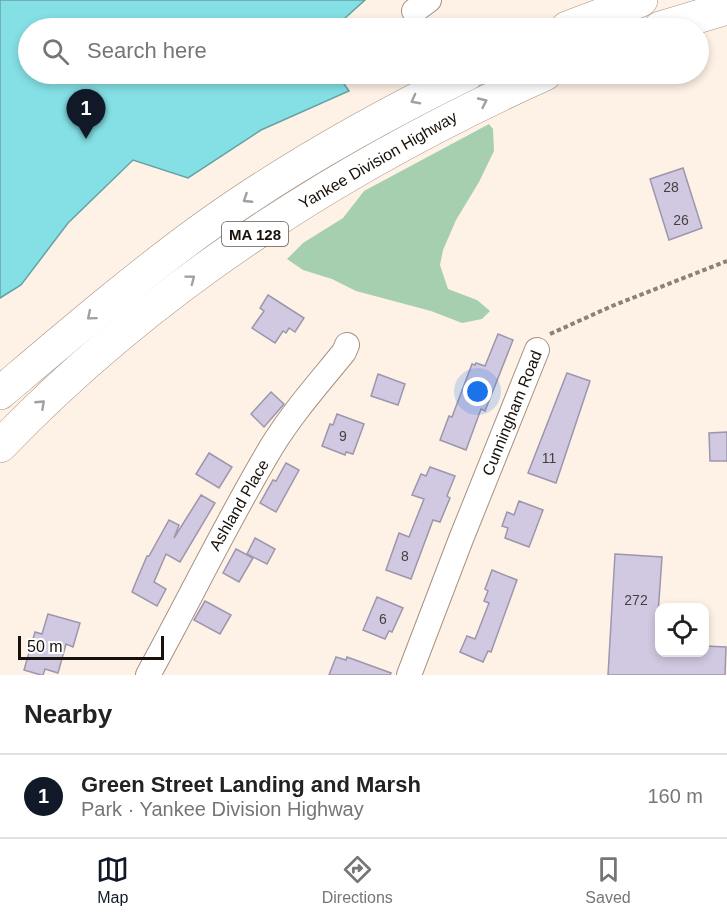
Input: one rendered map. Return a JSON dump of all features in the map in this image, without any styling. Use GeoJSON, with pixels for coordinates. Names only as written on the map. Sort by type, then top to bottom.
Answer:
{"type":"FeatureCollection","features":[{"type":"Feature","properties":{"kind":"highway"},"geometry":{"type":"LineString","coordinates":[[593,18],[640,0]]}},
{"type":"Feature","properties":{"kind":"highway"},"geometry":{"type":"LineString","coordinates":[[694,18],[727,8]]}},
{"type":"Feature","properties":{"kind":"highway","name":"Yankee Division Highway"},"geometry":{"type":"LineString","coordinates":[[0,393],[127,285],[234,207],[360,129],[448,84]]}},
{"type":"Feature","properties":{"kind":"highway","name":"Yankee Division Highway"},"geometry":{"type":"LineString","coordinates":[[0,446],[64,383],[118,335],[193,277],[337,181],[438,125],[524,84]]}},
{"type":"Feature","properties":{"kind":"street","name":"Ashland Place"},"geometry":{"type":"LineString","coordinates":[[148,675],[206,564],[273,445],[347,345]]}},
{"type":"Feature","properties":{"kind":"street","name":"Cunningham Road"},"geometry":{"type":"LineString","coordinates":[[409,675],[537,350]]}},
{"type":"Feature","properties":{"kind":"path","name":"Cunningham Road"},"geometry":{"type":"LineString","coordinates":[[537,350],[549,334],[612,306],[727,261]]}},
{"type":"Feature","properties":{"kind":"green space"},"geometry":{"type":"Polygon","coordinates":[[[489,124],[493,129],[494,151],[479,182],[456,220],[443,250],[440,265],[448,289],[477,300],[490,311],[482,319],[462,323],[431,311],[356,291],[332,279],[303,270],[287,259],[303,243],[343,218],[364,191],[489,124]]]}},
{"type":"Feature","properties":{"kind":"water"},"geometry":{"type":"Polygon","coordinates":[[[0,0],[365,0],[345,18],[18,18],[18,84],[344,84],[349,91],[261,130],[188,178],[133,160],[68,223],[21,285],[0,298],[0,0]]]}},
{"type":"Feature","properties":{"kind":"building"},"geometry":{"type":"Polygon","coordinates":[[[683,168],[702,228],[669,240],[650,179],[683,168]]]}},
{"type":"Feature","properties":{"kind":"building"},"geometry":{"type":"Polygon","coordinates":[[[268,295],[304,318],[295,332],[289,328],[286,333],[283,331],[275,343],[252,328],[264,311],[260,308],[268,295]]]}},
{"type":"Feature","properties":{"kind":"building"},"geometry":{"type":"Polygon","coordinates":[[[498,334],[513,340],[485,411],[481,409],[466,450],[440,440],[449,416],[452,417],[472,364],[485,366],[498,334]]]}},
{"type":"Feature","properties":{"kind":"building"},"geometry":{"type":"Polygon","coordinates":[[[567,373],[590,381],[556,483],[528,473],[567,373]]]}},
{"type":"Feature","properties":{"kind":"building"},"geometry":{"type":"Polygon","coordinates":[[[378,374],[405,384],[398,405],[371,396],[378,374]]]}},
{"type":"Feature","properties":{"kind":"building"},"geometry":{"type":"Polygon","coordinates":[[[271,392],[284,404],[264,427],[251,414],[271,392]]]}},
{"type":"Feature","properties":{"kind":"building"},"geometry":{"type":"Polygon","coordinates":[[[337,414],[364,424],[353,454],[346,452],[345,455],[322,446],[330,424],[333,425],[337,414]]]}},
{"type":"Feature","properties":{"kind":"building"},"geometry":{"type":"Polygon","coordinates":[[[727,432],[727,461],[710,461],[709,433],[727,432]]]}},
{"type":"Feature","properties":{"kind":"building"},"geometry":{"type":"Polygon","coordinates":[[[209,453],[232,467],[219,488],[196,474],[209,453]]]}},
{"type":"Feature","properties":{"kind":"building"},"geometry":{"type":"Polygon","coordinates":[[[286,463],[299,470],[276,512],[260,503],[286,463]]]}},
{"type":"Feature","properties":{"kind":"building"},"geometry":{"type":"Polygon","coordinates":[[[430,467],[455,476],[447,496],[450,498],[440,522],[433,520],[411,579],[386,570],[399,533],[409,537],[424,499],[412,495],[421,474],[426,476],[430,467]]]}},
{"type":"Feature","properties":{"kind":"building"},"geometry":{"type":"Polygon","coordinates":[[[201,495],[215,503],[180,562],[166,554],[154,582],[166,589],[157,606],[132,592],[147,556],[169,520],[179,525],[174,538],[201,495]]]}},
{"type":"Feature","properties":{"kind":"building"},"geometry":{"type":"Polygon","coordinates":[[[519,501],[543,510],[529,547],[505,538],[508,528],[502,526],[507,512],[514,515],[519,501]]]}},
{"type":"Feature","properties":{"kind":"building"},"geometry":{"type":"Polygon","coordinates":[[[255,538],[275,549],[267,564],[247,554],[255,538]]]}},
{"type":"Feature","properties":{"kind":"building"},"geometry":{"type":"Polygon","coordinates":[[[236,549],[253,558],[239,582],[223,573],[236,549]]]}},
{"type":"Feature","properties":{"kind":"building"},"geometry":{"type":"Polygon","coordinates":[[[615,554],[662,557],[659,603],[655,603],[655,657],[709,657],[709,646],[726,647],[725,675],[608,675],[615,554]]]}},
{"type":"Feature","properties":{"kind":"building"},"geometry":{"type":"Polygon","coordinates":[[[492,570],[517,580],[491,652],[488,651],[483,662],[460,652],[467,636],[475,639],[489,603],[484,601],[488,591],[485,589],[492,570]]]}},
{"type":"Feature","properties":{"kind":"building"},"geometry":{"type":"Polygon","coordinates":[[[377,597],[403,608],[392,632],[389,631],[385,639],[363,630],[377,597]]]}},
{"type":"Feature","properties":{"kind":"building"},"geometry":{"type":"Polygon","coordinates":[[[205,601],[231,615],[220,634],[194,620],[205,601]]]}},
{"type":"Feature","properties":{"kind":"building"},"geometry":{"type":"Polygon","coordinates":[[[48,614],[80,623],[73,647],[66,644],[58,673],[45,669],[41,675],[24,670],[35,632],[42,634],[48,614]]]}},
{"type":"Feature","properties":{"kind":"building"},"geometry":{"type":"Polygon","coordinates":[[[336,657],[346,660],[347,657],[391,673],[390,675],[329,675],[336,657]]]}},
{"type":"Feature","properties":{"kind":"place","name":"Green Street Landing and Marsh"},"geometry":{"type":"Point","coordinates":[86,139]}}]}
